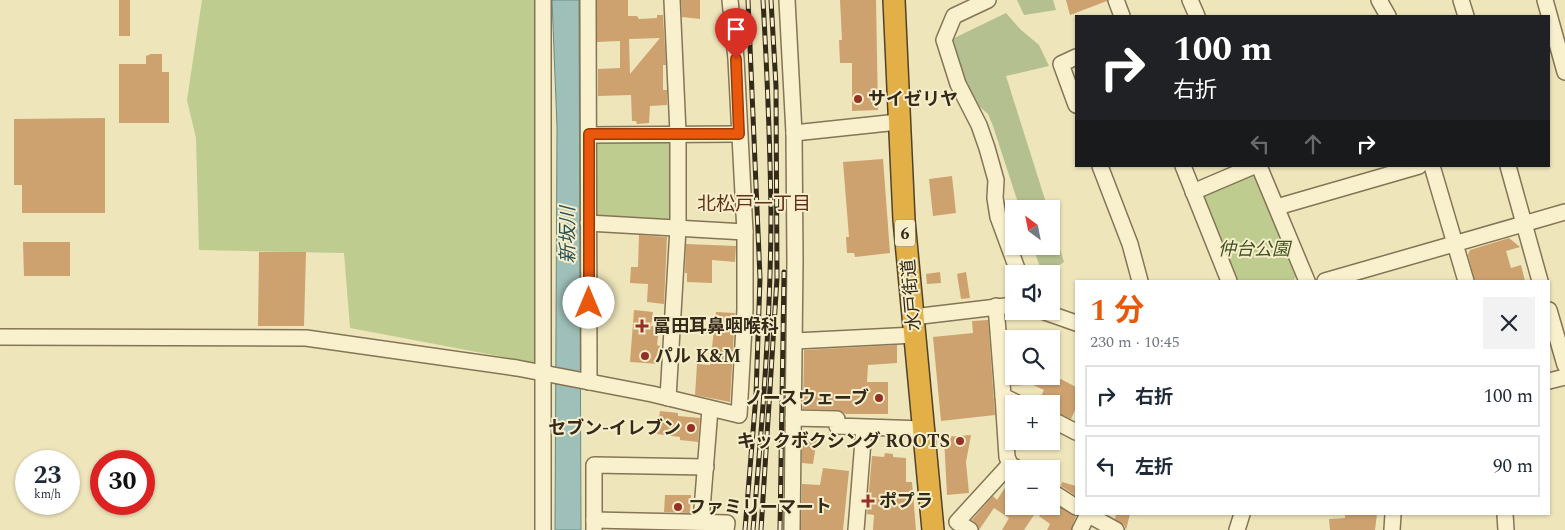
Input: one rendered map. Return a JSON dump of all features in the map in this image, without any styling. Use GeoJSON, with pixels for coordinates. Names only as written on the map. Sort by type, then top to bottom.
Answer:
{"type":"FeatureCollection","features":[{"type":"Feature","properties":{"kind":"highway","name":"水戸街道"},"geometry":{"type":"LineString","coordinates":[[894,0],[898,122],[914,326],[933,527]]}},
{"type":"Feature","properties":{"kind":"street"},"geometry":{"type":"LineString","coordinates":[[543,0],[543,530]]}},
{"type":"Feature","properties":{"kind":"street"},"geometry":{"type":"LineString","coordinates":[[588,0],[589,382]]}},
{"type":"Feature","properties":{"kind":"street"},"geometry":{"type":"LineString","coordinates":[[668,398],[678,228],[678,133],[672,0]]}},
{"type":"Feature","properties":{"kind":"street"},"geometry":{"type":"LineString","coordinates":[[0,337],[306,338],[542,373],[668,398],[739,415],[745,308],[745,232],[736,59],[730,0]]}},
{"type":"Feature","properties":{"kind":"street"},"geometry":{"type":"LineString","coordinates":[[787,0],[794,133],[795,341],[792,434],[795,440],[792,530]]}},
{"type":"Feature","properties":{"kind":"street"},"geometry":{"type":"LineString","coordinates":[[988,0],[954,16],[944,40],[958,84],[979,125],[987,148],[996,180],[995,198],[998,217],[1016,265]]}},
{"type":"Feature","properties":{"kind":"street"},"geometry":{"type":"LineString","coordinates":[[1116,0],[1122,15]]}},
{"type":"Feature","properties":{"kind":"street"},"geometry":{"type":"LineString","coordinates":[[1190,0],[1197,15]]}},
{"type":"Feature","properties":{"kind":"street"},"geometry":{"type":"LineString","coordinates":[[1379,0],[1387,15]]}},
{"type":"Feature","properties":{"kind":"street"},"geometry":{"type":"LineString","coordinates":[[1462,0],[1466,15]]}},
{"type":"Feature","properties":{"kind":"street"},"geometry":{"type":"LineString","coordinates":[[1545,0],[1549,15]]}},
{"type":"Feature","properties":{"kind":"street"},"geometry":{"type":"LineString","coordinates":[[1550,18],[1565,72]]}},
{"type":"Feature","properties":{"kind":"street"},"geometry":{"type":"LineString","coordinates":[[1075,57],[1060,64],[1075,102]]}},
{"type":"Feature","properties":{"kind":"street"},"geometry":{"type":"LineString","coordinates":[[794,133],[898,122]]}},
{"type":"Feature","properties":{"kind":"street"},"geometry":{"type":"LineString","coordinates":[[589,134],[739,134]]}},
{"type":"Feature","properties":{"kind":"street"},"geometry":{"type":"LineString","coordinates":[[1100,167],[1130,244],[1140,280]]}},
{"type":"Feature","properties":{"kind":"street"},"geometry":{"type":"LineString","coordinates":[[1183,167],[1229,280]]}},
{"type":"Feature","properties":{"kind":"street"},"geometry":{"type":"LineString","coordinates":[[1193,192],[1252,167]]}},
{"type":"Feature","properties":{"kind":"street"},"geometry":{"type":"LineString","coordinates":[[1259,167],[1307,280]]}},
{"type":"Feature","properties":{"kind":"street"},"geometry":{"type":"LineString","coordinates":[[1277,207],[1416,167]]}},
{"type":"Feature","properties":{"kind":"street"},"geometry":{"type":"LineString","coordinates":[[1432,167],[1466,280]]}},
{"type":"Feature","properties":{"kind":"street"},"geometry":{"type":"LineString","coordinates":[[1508,167],[1540,280]]}},
{"type":"Feature","properties":{"kind":"street"},"geometry":{"type":"LineString","coordinates":[[1329,280],[1565,212]]}},
{"type":"Feature","properties":{"kind":"street"},"geometry":{"type":"LineString","coordinates":[[588,223],[745,232]]}},
{"type":"Feature","properties":{"kind":"street"},"geometry":{"type":"LineString","coordinates":[[996,306],[1007,457],[1009,460]]}},
{"type":"Feature","properties":{"kind":"street"},"geometry":{"type":"LineString","coordinates":[[795,341],[914,326],[1005,306]]}},
{"type":"Feature","properties":{"kind":"street"},"geometry":{"type":"LineString","coordinates":[[1550,313],[1565,365]]}},
{"type":"Feature","properties":{"kind":"street"},"geometry":{"type":"LineString","coordinates":[[1060,318],[1075,324]]}},
{"type":"Feature","properties":{"kind":"street"},"geometry":{"type":"LineString","coordinates":[[1550,381],[1565,377]]}},
{"type":"Feature","properties":{"kind":"street"},"geometry":{"type":"LineString","coordinates":[[701,522],[710,409]]}},
{"type":"Feature","properties":{"kind":"street"},"geometry":{"type":"LineString","coordinates":[[793,418],[836,419],[836,426],[923,429]]}},
{"type":"Feature","properties":{"kind":"street"},"geometry":{"type":"LineString","coordinates":[[1060,424],[1075,431]]}},
{"type":"Feature","properties":{"kind":"street"},"geometry":{"type":"LineString","coordinates":[[856,530],[864,428]]}},
{"type":"Feature","properties":{"kind":"street"},"geometry":{"type":"LineString","coordinates":[[706,467],[594,464],[594,525],[727,523],[726,530]]}},
{"type":"Feature","properties":{"kind":"street"},"geometry":{"type":"LineString","coordinates":[[933,527],[957,522],[1005,475]]}},
{"type":"Feature","properties":{"kind":"street"},"geometry":{"type":"LineString","coordinates":[[1060,497],[1075,506]]}},
{"type":"Feature","properties":{"kind":"street"},"geometry":{"type":"LineString","coordinates":[[1080,530],[1087,515]]}},
{"type":"Feature","properties":{"kind":"street"},"geometry":{"type":"LineString","coordinates":[[1089,515],[1116,530]]}},
{"type":"Feature","properties":{"kind":"street"},"geometry":{"type":"LineString","coordinates":[[1237,530],[1242,515]]}},
{"type":"Feature","properties":{"kind":"street"},"geometry":{"type":"LineString","coordinates":[[1392,530],[1393,515]]}},
{"type":"Feature","properties":{"kind":"street"},"geometry":{"type":"LineString","coordinates":[[1505,515],[1506,530]]}},
{"type":"Feature","properties":{"kind":"street"},"geometry":{"type":"LineString","coordinates":[[957,522],[970,530]]}},
{"type":"Feature","properties":{"kind":"green space"},"geometry":{"type":"Polygon","coordinates":[[[202,0],[539,0],[535,363],[350,328],[344,253],[199,250],[196,138],[187,100],[202,0]]]}},
{"type":"Feature","properties":{"kind":"green space"},"geometry":{"type":"Polygon","coordinates":[[[1017,0],[1053,0],[1056,10],[1024,15],[1017,0]]]}},
{"type":"Feature","properties":{"kind":"green space"},"geometry":{"type":"Polygon","coordinates":[[[1006,13],[1020,29],[1039,45],[1049,66],[1006,76],[1045,200],[1017,200],[988,114],[973,101],[942,44],[1006,13]]]}},
{"type":"Feature","properties":{"kind":"green space"},"geometry":{"type":"Polygon","coordinates":[[[599,138],[665,139],[671,145],[671,216],[664,223],[599,219],[591,211],[591,146],[599,138]]]}},
{"type":"Feature","properties":{"kind":"green space","name":"仲台公園"},"geometry":{"type":"Polygon","coordinates":[[[1256,173],[1298,274],[1294,280],[1233,280],[1201,193],[1256,173]]]}},
{"type":"Feature","properties":{"kind":"green space"},"geometry":{"type":"Polygon","coordinates":[[[1060,249],[1064,262],[1060,265],[1039,265],[1036,255],[1060,255],[1060,249]]]}},
{"type":"Feature","properties":{"kind":"water","name":"新坂川"},"geometry":{"type":"Polygon","coordinates":[[[552,0],[579,0],[581,530],[555,530],[557,127],[552,0]]]}},
{"type":"Feature","properties":{"kind":"building"},"geometry":{"type":"Polygon","coordinates":[[[119,0],[130,0],[130,36],[119,36],[119,0]]]}},
{"type":"Feature","properties":{"kind":"building"},"geometry":{"type":"Polygon","coordinates":[[[597,0],[628,0],[628,16],[637,16],[639,19],[657,18],[657,15],[663,15],[666,65],[663,65],[663,90],[667,90],[667,105],[650,106],[649,123],[637,124],[636,121],[632,121],[631,95],[598,96],[598,69],[620,68],[620,41],[597,42],[597,0]],[[660,38],[629,39],[630,74],[660,38]]]}},
{"type":"Feature","properties":{"kind":"building"},"geometry":{"type":"Polygon","coordinates":[[[681,0],[700,0],[700,19],[682,17],[681,0]]]}},
{"type":"Feature","properties":{"kind":"building"},"geometry":{"type":"Polygon","coordinates":[[[840,0],[876,0],[878,110],[852,111],[852,63],[840,63],[839,40],[842,40],[840,0]]]}},
{"type":"Feature","properties":{"kind":"building"},"geometry":{"type":"Polygon","coordinates":[[[1066,0],[1107,0],[1107,1],[1070,15],[1066,0]]]}},
{"type":"Feature","properties":{"kind":"building"},"geometry":{"type":"Polygon","coordinates":[[[162,54],[162,72],[169,72],[169,123],[119,123],[119,64],[146,64],[146,56],[162,54]]]}},
{"type":"Feature","properties":{"kind":"building"},"geometry":{"type":"Polygon","coordinates":[[[105,118],[105,213],[22,213],[22,185],[14,185],[14,119],[105,118]]]}},
{"type":"Feature","properties":{"kind":"building"},"geometry":{"type":"Polygon","coordinates":[[[883,159],[890,253],[855,257],[854,253],[847,253],[846,237],[849,237],[843,162],[883,159]]]}},
{"type":"Feature","properties":{"kind":"building"},"geometry":{"type":"Polygon","coordinates":[[[952,176],[956,213],[933,216],[929,179],[952,176]]]}},
{"type":"Feature","properties":{"kind":"building"},"geometry":{"type":"Polygon","coordinates":[[[639,235],[667,237],[664,304],[647,302],[648,284],[630,283],[631,267],[638,267],[639,235]]]}},
{"type":"Feature","properties":{"kind":"building"},"geometry":{"type":"Polygon","coordinates":[[[1509,238],[1520,247],[1506,251],[1511,268],[1521,265],[1525,280],[1475,280],[1468,255],[1470,250],[1509,238]]]}},
{"type":"Feature","properties":{"kind":"building"},"geometry":{"type":"Polygon","coordinates":[[[23,242],[70,242],[70,276],[24,276],[23,242]]]}},
{"type":"Feature","properties":{"kind":"building"},"geometry":{"type":"Polygon","coordinates":[[[686,244],[736,246],[735,262],[712,260],[712,283],[687,282],[687,273],[685,273],[686,244]]]}},
{"type":"Feature","properties":{"kind":"building"},"geometry":{"type":"Polygon","coordinates":[[[259,252],[306,252],[304,326],[258,326],[259,252]]]}},
{"type":"Feature","properties":{"kind":"building"},"geometry":{"type":"Polygon","coordinates":[[[940,272],[941,283],[927,284],[926,274],[940,272]]]}},
{"type":"Feature","properties":{"kind":"building"},"geometry":{"type":"Polygon","coordinates":[[[966,272],[970,298],[961,299],[957,274],[966,272]]]}},
{"type":"Feature","properties":{"kind":"building"},"geometry":{"type":"Polygon","coordinates":[[[634,310],[653,312],[651,326],[659,327],[657,345],[660,346],[659,364],[630,362],[634,310]]]}},
{"type":"Feature","properties":{"kind":"building"},"geometry":{"type":"Polygon","coordinates":[[[716,312],[735,313],[730,402],[695,395],[697,364],[710,365],[716,312]]]}},
{"type":"Feature","properties":{"kind":"building"},"geometry":{"type":"Polygon","coordinates":[[[988,320],[995,415],[941,421],[933,337],[973,333],[972,321],[988,320]]]}},
{"type":"Feature","properties":{"kind":"building"},"geometry":{"type":"Polygon","coordinates":[[[897,345],[897,363],[868,365],[867,382],[888,382],[888,414],[846,414],[837,410],[803,409],[804,350],[897,345]]]}},
{"type":"Feature","properties":{"kind":"building"},"geometry":{"type":"Polygon","coordinates":[[[1060,379],[1075,386],[1075,410],[1071,419],[1060,414],[1060,395],[1042,395],[1044,390],[1033,385],[1060,385],[1060,379]]]}},
{"type":"Feature","properties":{"kind":"building"},"geometry":{"type":"Polygon","coordinates":[[[660,411],[678,413],[678,416],[700,418],[698,442],[657,434],[660,411]]]}},
{"type":"Feature","properties":{"kind":"building"},"geometry":{"type":"Polygon","coordinates":[[[971,435],[966,462],[969,493],[947,495],[944,437],[971,435]]]}},
{"type":"Feature","properties":{"kind":"building"},"geometry":{"type":"Polygon","coordinates":[[[805,438],[817,438],[813,464],[802,463],[802,440],[805,438]]]}},
{"type":"Feature","properties":{"kind":"building"},"geometry":{"type":"Polygon","coordinates":[[[885,453],[893,454],[893,457],[906,458],[906,482],[912,482],[916,530],[873,530],[874,515],[867,514],[872,456],[884,457],[885,453]]]}},
{"type":"Feature","properties":{"kind":"building"},"geometry":{"type":"Polygon","coordinates":[[[823,468],[849,471],[843,530],[801,530],[802,484],[820,485],[823,468]]]}},
{"type":"Feature","properties":{"kind":"building"},"geometry":{"type":"Polygon","coordinates":[[[1062,482],[1075,486],[1075,495],[1061,486],[1062,482]]]}},
{"type":"Feature","properties":{"kind":"building"},"geometry":{"type":"Polygon","coordinates":[[[1005,488],[1005,515],[1034,515],[1024,530],[1002,530],[1009,518],[994,508],[979,530],[978,525],[972,520],[993,496],[997,500],[1005,488]]]}},
{"type":"Feature","properties":{"kind":"building"},"geometry":{"type":"Polygon","coordinates":[[[665,495],[691,495],[690,513],[664,512],[665,495]]]}},
{"type":"Feature","properties":{"kind":"building"},"geometry":{"type":"Polygon","coordinates":[[[1060,507],[1076,516],[1071,530],[1047,530],[1050,524],[1039,516],[1060,515],[1060,507]]]}},
{"type":"Feature","properties":{"kind":"building"},"geometry":{"type":"Polygon","coordinates":[[[1116,515],[1130,515],[1126,530],[1124,525],[1115,519],[1116,515]]]}},
{"type":"Feature","properties":{"kind":"building"},"geometry":{"type":"Polygon","coordinates":[[[1345,515],[1377,515],[1375,530],[1330,530],[1329,519],[1345,518],[1345,515]]]}},
{"type":"Feature","properties":{"kind":"railway"},"geometry":{"type":"LineString","coordinates":[[745,530],[756,395],[760,278],[748,0]]}},
{"type":"Feature","properties":{"kind":"railway"},"geometry":{"type":"LineString","coordinates":[[753,530],[760,450],[771,252],[770,159],[763,0]]}},
{"type":"Feature","properties":{"kind":"railway"},"geometry":{"type":"LineString","coordinates":[[761,530],[777,278],[776,86],[771,0]]}},
{"type":"Feature","properties":{"kind":"railway"},"geometry":{"type":"LineString","coordinates":[[780,530],[784,272]]}},
{"type":"Feature","properties":{"kind":"place","name":"サイゼリヤ"},"geometry":{"type":"Point","coordinates":[858,99]}},
{"type":"Feature","properties":{"kind":"place","name":"冨田耳鼻咽喉科"},"geometry":{"type":"Point","coordinates":[642,326]}},
{"type":"Feature","properties":{"kind":"place","name":"パル K&M"},"geometry":{"type":"Point","coordinates":[645,356]}},
{"type":"Feature","properties":{"kind":"place","name":"ノースウェーブ"},"geometry":{"type":"Point","coordinates":[879,398]}},
{"type":"Feature","properties":{"kind":"place","name":"セブン-イレブン"},"geometry":{"type":"Point","coordinates":[691,428]}},
{"type":"Feature","properties":{"kind":"place","name":"キックボクシング ROOTS"},"geometry":{"type":"Point","coordinates":[960,441]}},
{"type":"Feature","properties":{"kind":"place","name":"ポプラ"},"geometry":{"type":"Point","coordinates":[868,501]}},
{"type":"Feature","properties":{"kind":"place","name":"ファミリーマート"},"geometry":{"type":"Point","coordinates":[678,507]}},
{"type":"Feature","properties":{"kind":"district","name":"北松戸一丁目"},"geometry":{"type":"Point","coordinates":[754,203]}},
{"type":"Feature","properties":{"kind":"route"},"geometry":{"type":"LineString","coordinates":[[589,303],[589,134],[739,134],[736,59]]}}]}
